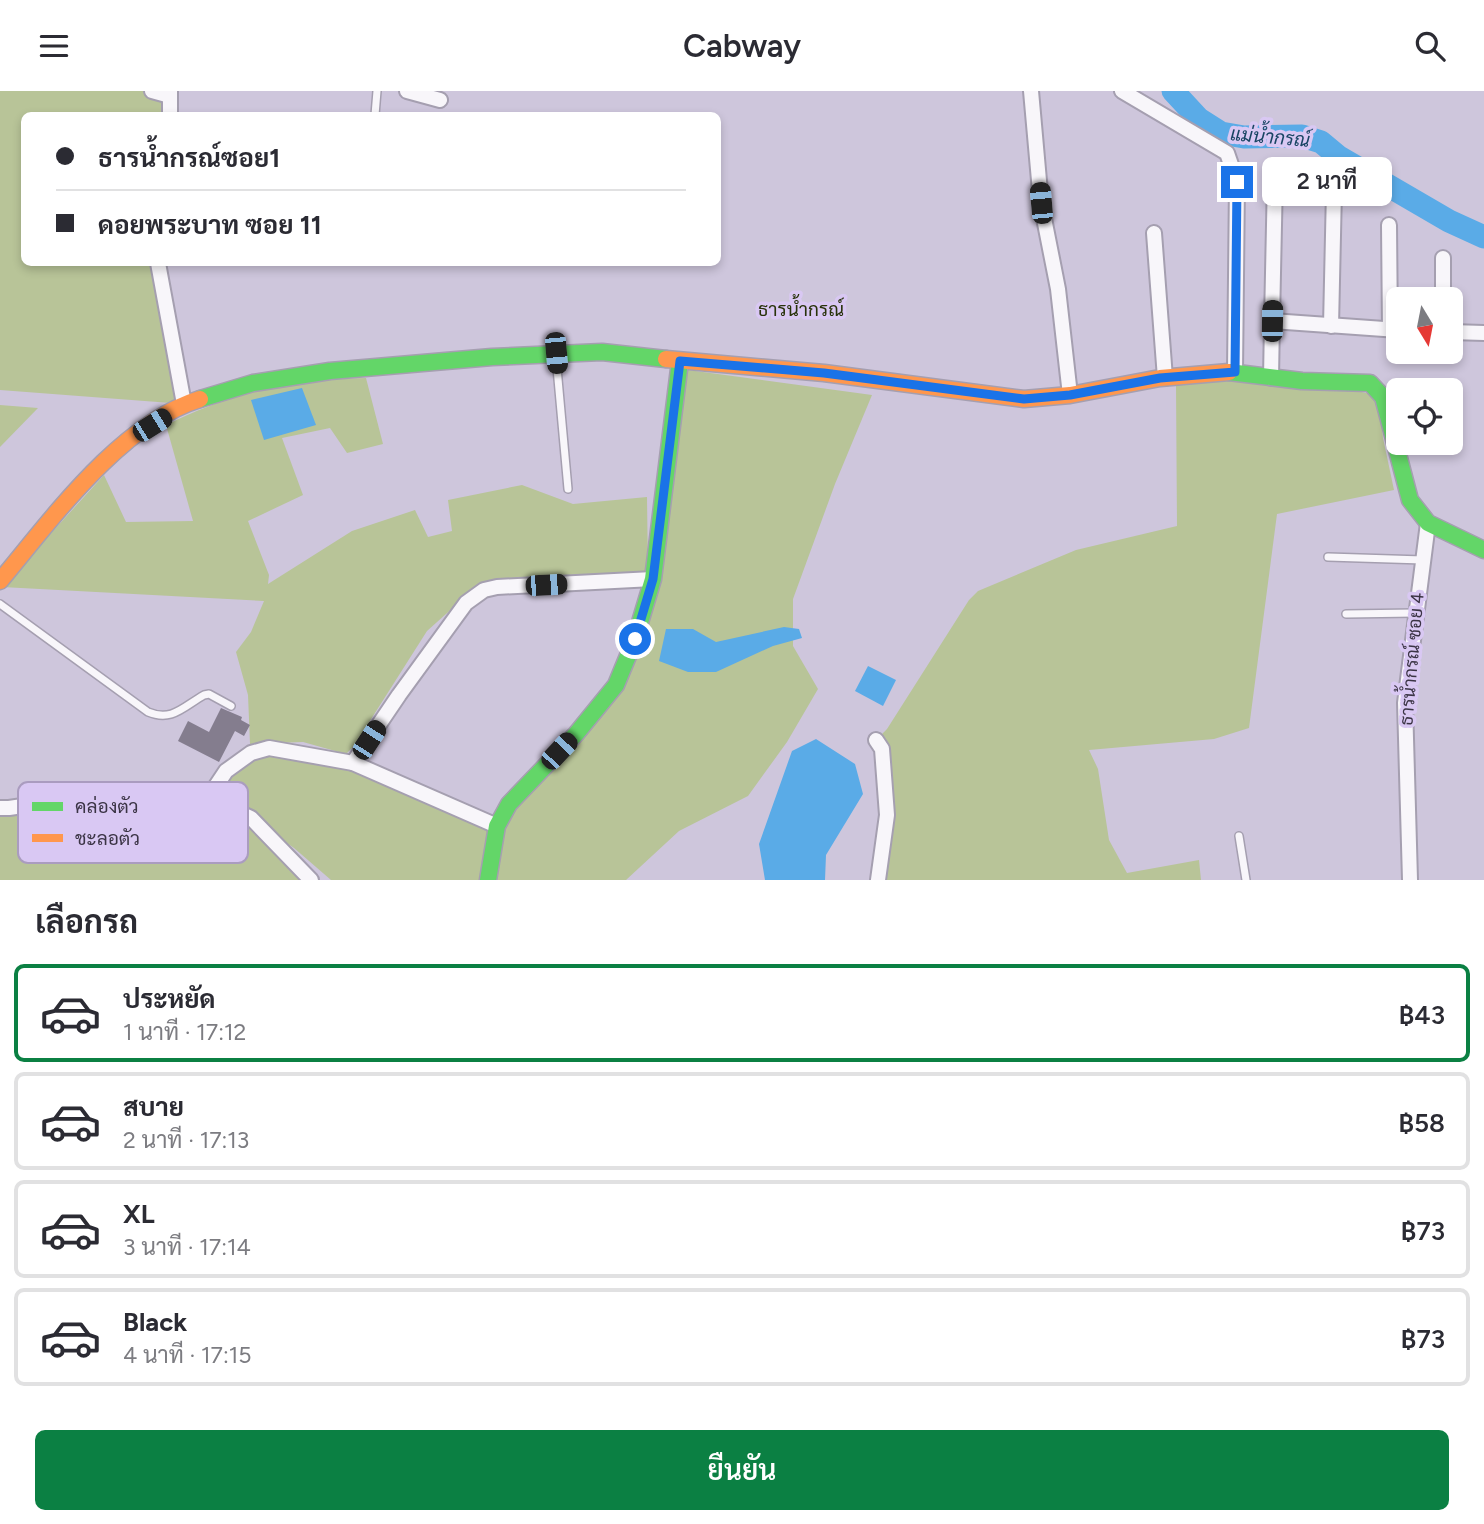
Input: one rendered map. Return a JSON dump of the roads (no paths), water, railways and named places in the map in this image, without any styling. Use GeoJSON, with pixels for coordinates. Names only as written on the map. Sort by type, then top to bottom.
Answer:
{"type":"FeatureCollection","features":[{"type":"Feature","properties":{"kind":"street"},"geometry":{"type":"LineString","coordinates":[[152,91],[170,94],[170,112]]}},
{"type":"Feature","properties":{"kind":"street"},"geometry":{"type":"LineString","coordinates":[[407,91],[440,100]]}},
{"type":"Feature","properties":{"kind":"street"},"geometry":{"type":"LineString","coordinates":[[1031,91],[1041,203],[1058,289],[1070,395]]}},
{"type":"Feature","properties":{"kind":"street"},"geometry":{"type":"LineString","coordinates":[[1122,91],[1227,153],[1237,182],[1235,372]]}},
{"type":"Feature","properties":{"kind":"street"},"geometry":{"type":"LineString","coordinates":[[1271,378],[1276,177]]}},
{"type":"Feature","properties":{"kind":"street"},"geometry":{"type":"LineString","coordinates":[[1331,326],[1334,190]]}},
{"type":"Feature","properties":{"kind":"street"},"geometry":{"type":"LineString","coordinates":[[1389,225],[1392,287]]}},
{"type":"Feature","properties":{"kind":"street"},"geometry":{"type":"LineString","coordinates":[[1154,233],[1165,378]]}},
{"type":"Feature","properties":{"kind":"street"},"geometry":{"type":"LineString","coordinates":[[1443,258],[1443,287]]}},
{"type":"Feature","properties":{"kind":"street"},"geometry":{"type":"LineString","coordinates":[[159,266],[184,404]]}},
{"type":"Feature","properties":{"kind":"street"},"geometry":{"type":"LineString","coordinates":[[1272,321],[1386,329]]}},
{"type":"Feature","properties":{"kind":"street"},"geometry":{"type":"LineString","coordinates":[[1463,333],[1484,333]]}},
{"type":"Feature","properties":{"kind":"street"},"geometry":{"type":"LineString","coordinates":[[0,581],[76,490],[135,435],[184,404],[253,383],[330,371],[556,353],[602,352],[824,373],[1024,399],[1070,395],[1165,378],[1235,372],[1271,378],[1370,383],[1383,397],[1410,499],[1428,523],[1484,550]]}},
{"type":"Feature","properties":{"kind":"street"},"geometry":{"type":"LineString","coordinates":[[488,880],[498,826],[509,804],[576,734],[616,685],[635,639],[653,579],[680,361]]}},
{"type":"Feature","properties":{"kind":"street","name":"ธารน้ำกรณ์ ซอย 4"},"geometry":{"type":"LineString","coordinates":[[1410,880],[1405,703],[1428,523]]}},
{"type":"Feature","properties":{"kind":"street"},"geometry":{"type":"LineString","coordinates":[[353,763],[466,603],[477,594],[497,587],[653,579]]}},
{"type":"Feature","properties":{"kind":"street"},"geometry":{"type":"LineString","coordinates":[[876,740],[882,749],[887,815],[878,880]]}},
{"type":"Feature","properties":{"kind":"street"},"geometry":{"type":"LineString","coordinates":[[219,782],[226,771],[241,759],[268,748],[353,763],[498,826]]}},
{"type":"Feature","properties":{"kind":"street"},"geometry":{"type":"LineString","coordinates":[[0,808],[18,806]]}},
{"type":"Feature","properties":{"kind":"street"},"geometry":{"type":"LineString","coordinates":[[248,817],[311,880]]}},
{"type":"Feature","properties":{"kind":"lane"},"geometry":{"type":"LineString","coordinates":[[374,112],[377,91]]}},
{"type":"Feature","properties":{"kind":"lane"},"geometry":{"type":"LineString","coordinates":[[556,353],[568,489]]}},
{"type":"Feature","properties":{"kind":"lane"},"geometry":{"type":"LineString","coordinates":[[1328,557],[1423,560]]}},
{"type":"Feature","properties":{"kind":"lane"},"geometry":{"type":"LineString","coordinates":[[0,604],[148,712],[164,717],[209,694],[231,706]]}},
{"type":"Feature","properties":{"kind":"lane"},"geometry":{"type":"LineString","coordinates":[[1346,614],[1415,613]]}},
{"type":"Feature","properties":{"kind":"lane"},"geometry":{"type":"LineString","coordinates":[[1239,835],[1246,880]]}},
{"type":"Feature","properties":{"kind":"water"},"geometry":{"type":"Polygon","coordinates":[[[302,388],[316,425],[264,440],[251,400],[302,388]]]}},
{"type":"Feature","properties":{"kind":"water"},"geometry":{"type":"Polygon","coordinates":[[[784,627],[799,629],[802,638],[773,646],[716,672],[688,672],[659,661],[666,629],[693,629],[716,642],[784,627]]]}},
{"type":"Feature","properties":{"kind":"water"},"geometry":{"type":"Polygon","coordinates":[[[868,666],[896,680],[883,706],[855,691],[868,666]]]}},
{"type":"Feature","properties":{"kind":"water"},"geometry":{"type":"Polygon","coordinates":[[[816,739],[855,764],[863,794],[826,855],[825,880],[765,880],[759,844],[792,751],[816,739]]]}},
{"type":"Feature","properties":{"kind":"waterway","name":"แม่น้ำกรณ์"},"geometry":{"type":"LineString","coordinates":[[1173,91],[1199,119],[1221,133],[1244,137],[1302,136],[1321,142],[1339,157],[1449,221],[1484,237]]}},
{"type":"Feature","properties":{"kind":"district","name":"ธารน้ำกรณ์"},"geometry":{"type":"Point","coordinates":[801,309]}}]}
